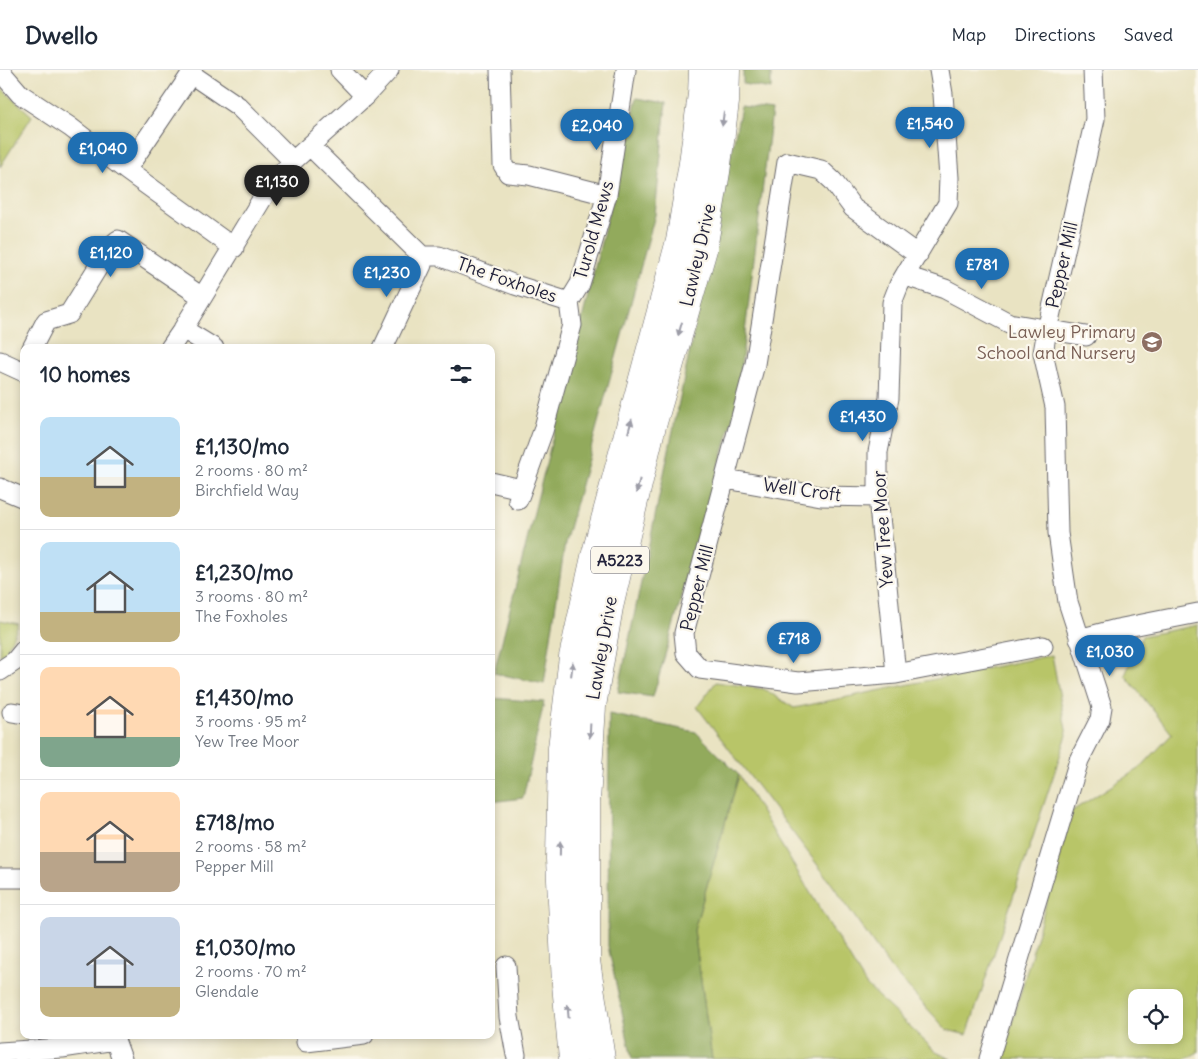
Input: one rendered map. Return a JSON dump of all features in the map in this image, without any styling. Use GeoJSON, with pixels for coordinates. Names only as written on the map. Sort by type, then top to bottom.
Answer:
{"type":"FeatureCollection","features":[{"type":"Feature","properties":{"kind":"main road","name":"Lawley Drive"},"geometry":{"type":"LineString","coordinates":[[573,1059],[566,984],[560,859],[562,748],[572,666],[595,556],[680,241],[694,153],[703,70]]}},
{"type":"Feature","properties":{"kind":"main road","name":"Lawley Drive"},"geometry":{"type":"LineString","coordinates":[[601,1059],[586,961],[586,802],[592,706],[609,607],[651,430],[703,248],[716,172],[725,102],[726,70]]}},
{"type":"Feature","properties":{"kind":"street"},"geometry":{"type":"LineString","coordinates":[[340,70],[365,96]]}},
{"type":"Feature","properties":{"kind":"street"},"geometry":{"type":"LineString","coordinates":[[173,344],[234,248],[270,186],[293,161],[365,96],[390,70]]}},
{"type":"Feature","properties":{"kind":"street"},"geometry":{"type":"LineString","coordinates":[[500,70],[502,165],[508,173],[529,175],[607,195]]}},
{"type":"Feature","properties":{"kind":"street","name":"Turold Mews"},"geometry":{"type":"LineString","coordinates":[[495,484],[520,495],[543,431],[572,325],[568,302],[580,284],[607,195],[626,70]]}},
{"type":"Feature","properties":{"kind":"street","name":"Yew Tree Moor"},"geometry":{"type":"LineString","coordinates":[[896,674],[878,497],[878,452],[889,398],[892,303],[899,285],[948,203],[949,178],[943,94],[939,70]]}},
{"type":"Feature","properties":{"kind":"street","name":"Pepper Mill"},"geometry":{"type":"LineString","coordinates":[[989,1059],[1080,760],[1100,719],[1102,707],[1068,602],[1058,533],[1055,407],[1043,353],[1095,119],[1093,70]]}},
{"type":"Feature","properties":{"kind":"street"},"geometry":{"type":"LineString","coordinates":[[0,71],[20,94],[70,127],[234,248]]}},
{"type":"Feature","properties":{"kind":"street"},"geometry":{"type":"LineString","coordinates":[[126,170],[191,74],[238,106],[293,161]]}},
{"type":"Feature","properties":{"kind":"street"},"geometry":{"type":"LineString","coordinates":[[310,146],[422,256],[422,265],[385,344]]}},
{"type":"Feature","properties":{"kind":"street","name":"Pepper Mill"},"geometry":{"type":"LineString","coordinates":[[918,255],[853,208],[833,181],[821,170],[787,162],[755,364],[684,633],[686,653],[700,669],[798,682],[896,674],[1043,646]]}},
{"type":"Feature","properties":{"kind":"street"},"geometry":{"type":"LineString","coordinates":[[34,344],[46,320],[69,314],[111,246],[118,240],[202,298]]}},
{"type":"Feature","properties":{"kind":"street","name":"The Foxholes"},"geometry":{"type":"LineString","coordinates":[[422,256],[439,256],[515,285],[568,302]]}},
{"type":"Feature","properties":{"kind":"street"},"geometry":{"type":"LineString","coordinates":[[906,273],[914,279],[945,289],[1009,323],[1086,336]]}},
{"type":"Feature","properties":{"kind":"street"},"geometry":{"type":"LineString","coordinates":[[183,329],[207,344]]}},
{"type":"Feature","properties":{"kind":"street"},"geometry":{"type":"LineString","coordinates":[[0,362],[20,369]]}},
{"type":"Feature","properties":{"kind":"street","name":"Well Croft"},"geometry":{"type":"LineString","coordinates":[[726,478],[821,496],[878,497]]}},
{"type":"Feature","properties":{"kind":"street"},"geometry":{"type":"LineString","coordinates":[[0,488],[20,496]]}},
{"type":"Feature","properties":{"kind":"street"},"geometry":{"type":"LineString","coordinates":[[1079,639],[1117,629],[1198,613]]}},
{"type":"Feature","properties":{"kind":"street"},"geometry":{"type":"LineString","coordinates":[[0,671],[15,661],[20,655]]}},
{"type":"Feature","properties":{"kind":"street"},"geometry":{"type":"LineString","coordinates":[[0,878],[20,878]]}},
{"type":"Feature","properties":{"kind":"street"},"geometry":{"type":"LineString","coordinates":[[506,966],[500,1018],[516,1055]]}},
{"type":"Feature","properties":{"kind":"street"},"geometry":{"type":"LineString","coordinates":[[0,1052],[62,1048],[105,1039]]}},
{"type":"Feature","properties":{"kind":"street"},"geometry":{"type":"LineString","coordinates":[[116,1039],[122,1059]]}},
{"type":"Feature","properties":{"kind":"street"},"geometry":{"type":"LineString","coordinates":[[306,1045],[341,1039]]}},
{"type":"Feature","properties":{"kind":"green space"},"geometry":{"type":"Polygon","coordinates":[[[743,70],[771,70],[771,89],[743,84],[743,70]]]}},
{"type":"Feature","properties":{"kind":"green space"},"geometry":{"type":"Polygon","coordinates":[[[0,87],[32,116],[0,167],[0,87]]]}},
{"type":"Feature","properties":{"kind":"green space"},"geometry":{"type":"Polygon","coordinates":[[[637,98],[666,103],[655,215],[565,543],[544,684],[495,673],[637,98]]]}},
{"type":"Feature","properties":{"kind":"green space"},"geometry":{"type":"Polygon","coordinates":[[[741,107],[772,111],[736,407],[653,697],[618,692],[741,107]]]}},
{"type":"Feature","properties":{"kind":"green space"},"geometry":{"type":"Polygon","coordinates":[[[0,620],[19,624],[6,651],[0,656],[0,620]]]}},
{"type":"Feature","properties":{"kind":"green space"},"geometry":{"type":"Polygon","coordinates":[[[1198,625],[1198,1052],[1186,1059],[1002,1059],[1072,811],[1141,767],[1172,734],[1125,675],[1142,636],[1198,625]]]}},
{"type":"Feature","properties":{"kind":"green space"},"geometry":{"type":"Polygon","coordinates":[[[1052,655],[1067,735],[967,1035],[947,1030],[891,969],[829,880],[697,707],[716,682],[764,689],[794,708],[1052,655]]]}},
{"type":"Feature","properties":{"kind":"green space"},"geometry":{"type":"Polygon","coordinates":[[[495,698],[544,702],[523,798],[495,802],[495,698]]]}},
{"type":"Feature","properties":{"kind":"green space"},"geometry":{"type":"Polygon","coordinates":[[[609,714],[696,732],[739,775],[694,930],[712,1059],[632,1059],[608,946],[609,714]]]}},
{"type":"Feature","properties":{"kind":"green space"},"geometry":{"type":"Polygon","coordinates":[[[739,775],[866,985],[936,1052],[951,1059],[712,1059],[694,930],[739,775]]]}},
{"type":"Feature","properties":{"kind":"place","name":"Lawley Primary School and Nursery"},"geometry":{"type":"Point","coordinates":[1152,342]}}]}
